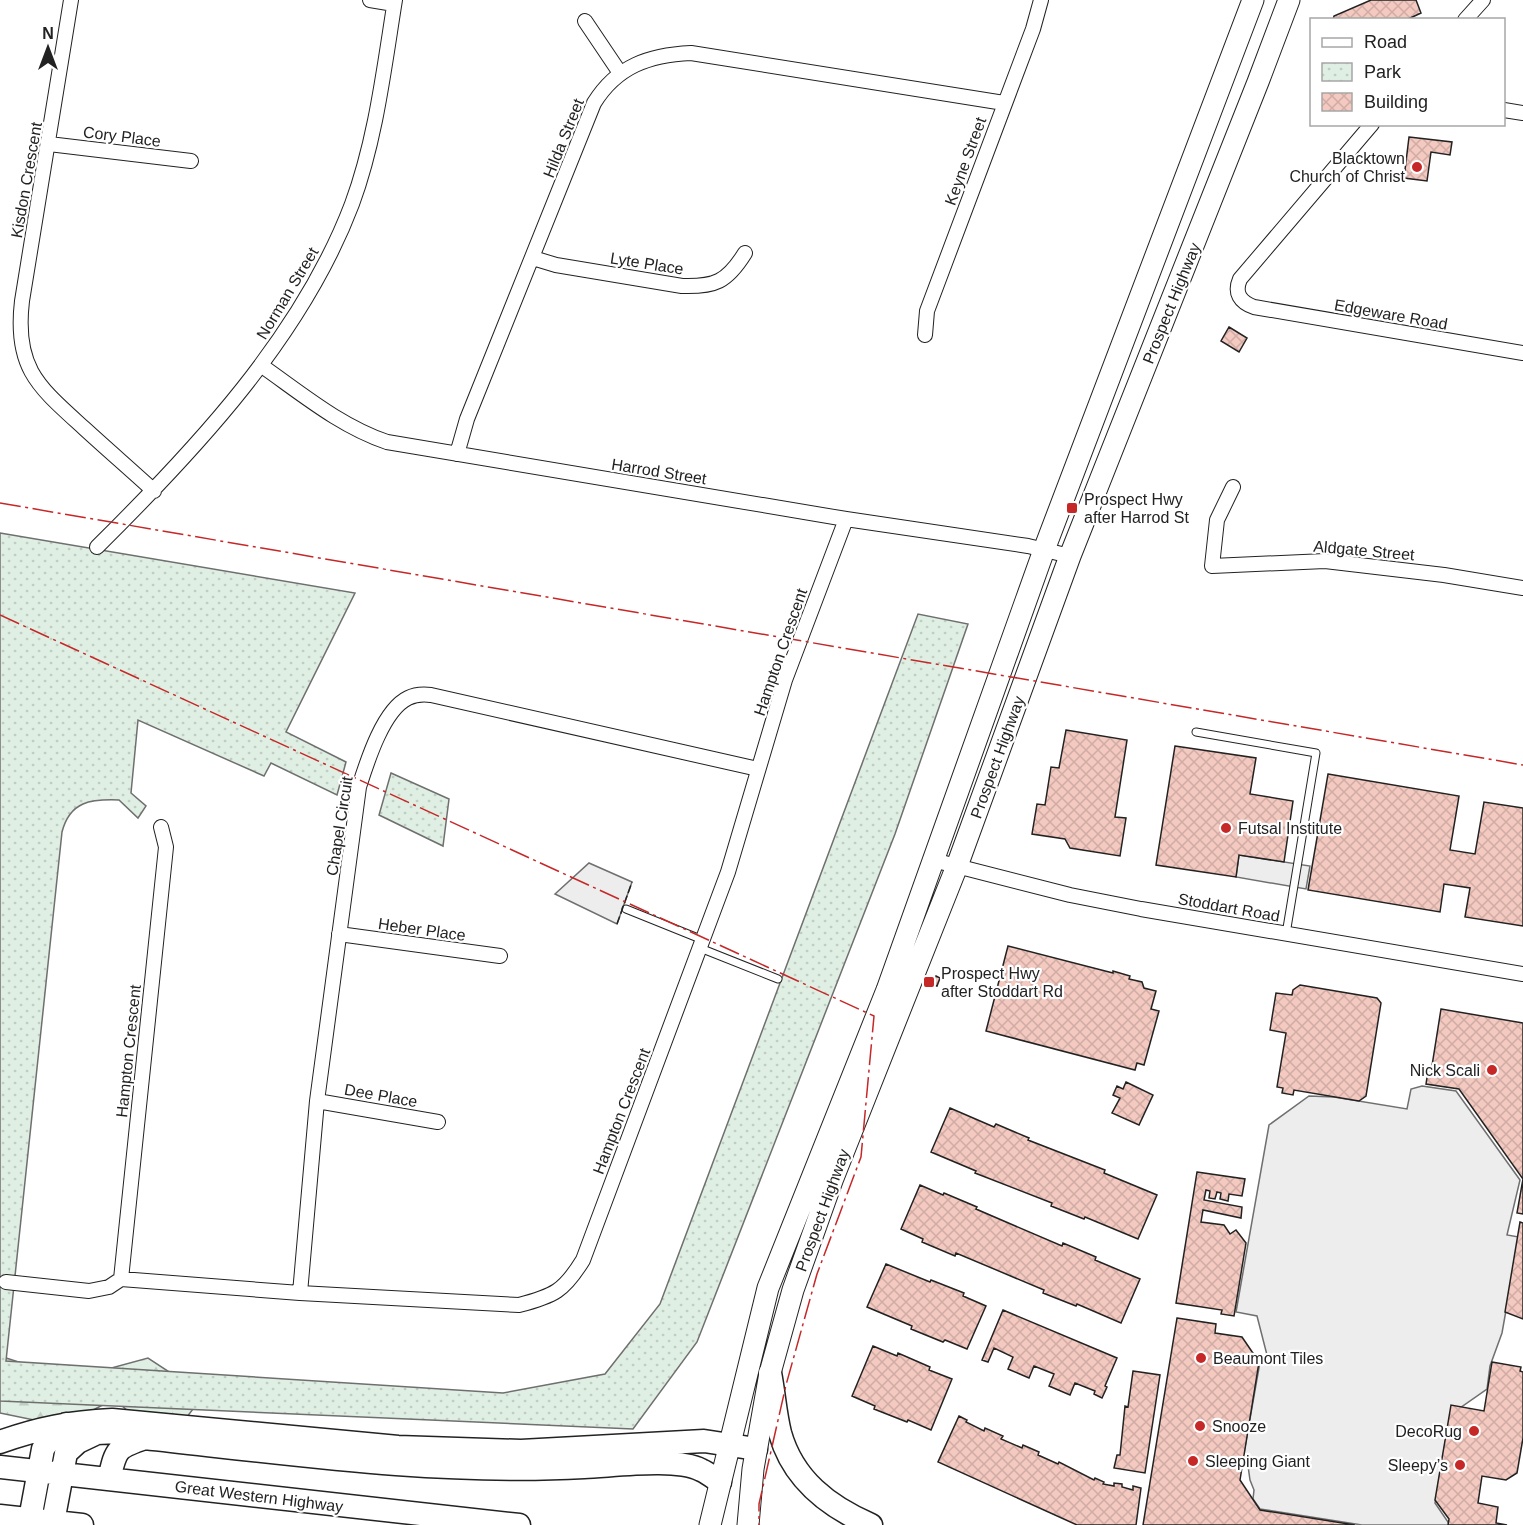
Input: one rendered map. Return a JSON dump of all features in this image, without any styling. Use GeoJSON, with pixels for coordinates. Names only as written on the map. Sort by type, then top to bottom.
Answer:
{"type":"FeatureCollection","features":[{"type":"Feature","properties":{"kind":"highway"},"geometry":{"type":"LineString","coordinates":[[770,1373],[781,1435],[795,1467],[814,1491],[829,1503],[848,1515],[871,1525]]}},
{"type":"Feature","properties":{"kind":"highway"},"geometry":{"type":"LineString","coordinates":[[0,1442],[43,1428],[112,1420],[398,1447],[521,1451],[704,1441],[756,1449]]}},
{"type":"Feature","properties":{"kind":"highway"},"geometry":{"type":"LineString","coordinates":[[30,1519],[43,1449],[51,1437],[66,1424]]}},
{"type":"Feature","properties":{"kind":"highway"},"geometry":{"type":"LineString","coordinates":[[53,1522],[60,1474],[66,1453],[78,1442],[97,1434],[118,1431],[145,1438],[378,1464],[445,1468],[568,1468],[676,1464],[699,1469],[720,1482]]}},
{"type":"Feature","properties":{"kind":"highway"},"geometry":{"type":"LineString","coordinates":[[109,1479],[114,1455],[124,1445],[145,1438]]}},
{"type":"Feature","properties":{"kind":"highway","name":"Great Western Highway"},"geometry":{"type":"LineString","coordinates":[[0,1467],[519,1525]]}},
{"type":"Feature","properties":{"kind":"highway"},"geometry":{"type":"LineString","coordinates":[[0,1516],[82,1525]]}},
{"type":"Feature","properties":{"kind":"main road","name":"Prospect Highway"},"geometry":{"type":"LineString","coordinates":[[712,1516],[768,1288],[887,990],[1044,550],[1253,0]]}},
{"type":"Feature","properties":{"kind":"main road","name":"Prospect Highway"},"geometry":{"type":"LineString","coordinates":[[748,1518],[756,1449],[770,1373],[793,1290],[833,1178],[957,867],[1070,556],[1289,0]]}},
{"type":"Feature","properties":{"kind":"street","name":"Kisdon Crescent"},"geometry":{"type":"LineString","coordinates":[[71,0],[21,308],[20,329],[24,355],[34,377],[46,394],[154,491]]}},
{"type":"Feature","properties":{"kind":"street"},"geometry":{"type":"LineString","coordinates":[[370,0],[395,2]]}},
{"type":"Feature","properties":{"kind":"street","name":"Keyne Street"},"geometry":{"type":"LineString","coordinates":[[925,335],[927,310],[1033,28],[1041,0]]}},
{"type":"Feature","properties":{"kind":"street"},"geometry":{"type":"LineString","coordinates":[[1467,18],[1483,0]]}},
{"type":"Feature","properties":{"kind":"street","name":"Norman Street"},"geometry":{"type":"LineString","coordinates":[[97,547],[154,491],[262,366],[325,264],[353,201],[372,128],[395,2]]}},
{"type":"Feature","properties":{"kind":"street"},"geometry":{"type":"LineString","coordinates":[[585,21],[620,73]]}},
{"type":"Feature","properties":{"kind":"street","name":"Hilda Street"},"geometry":{"type":"LineString","coordinates":[[457,454],[467,419],[594,103],[602,90],[620,73],[644,60],[667,54],[691,53],[1004,103]]}},
{"type":"Feature","properties":{"kind":"street"},"geometry":{"type":"LineString","coordinates":[[1505,110],[1523,113]]}},
{"type":"Feature","properties":{"kind":"street","name":"Edgeware Road"},"geometry":{"type":"LineString","coordinates":[[1370,126],[1240,279],[1236,287],[1239,297],[1246,304],[1254,307],[1523,353]]}},
{"type":"Feature","properties":{"kind":"street","name":"Cory Place"},"geometry":{"type":"LineString","coordinates":[[49,144],[191,161]]}},
{"type":"Feature","properties":{"kind":"street","name":"Lyte Place"},"geometry":{"type":"LineString","coordinates":[[533,258],[556,265],[682,286],[701,286],[721,282],[735,270],[745,254]]}},
{"type":"Feature","properties":{"kind":"street","name":"Harrod Street"},"geometry":{"type":"LineString","coordinates":[[262,366],[336,418],[363,434],[387,442],[1070,556]]}},
{"type":"Feature","properties":{"kind":"street","name":"Aldgate Street"},"geometry":{"type":"LineString","coordinates":[[1233,487],[1217,520],[1212,566],[1325,561],[1444,575],[1523,588]]}},
{"type":"Feature","properties":{"kind":"street","name":"Hampton Crescent"},"geometry":{"type":"LineString","coordinates":[[6,1282],[89,1291],[109,1287],[121,1279],[300,1293],[519,1305],[548,1298],[571,1280],[583,1260],[728,872],[785,680],[846,519]]}},
{"type":"Feature","properties":{"kind":"street","name":"Chapel Circuit"},"geometry":{"type":"LineString","coordinates":[[300,1293],[317,1101],[359,787],[366,765],[388,719],[401,703],[419,694],[431,695],[758,769]]}},
{"type":"Feature","properties":{"kind":"street","name":"Hampton Crescent"},"geometry":{"type":"LineString","coordinates":[[121,1279],[166,847],[162,827]]}},
{"type":"Feature","properties":{"kind":"street","name":"Stoddart Road"},"geometry":{"type":"LineString","coordinates":[[933,860],[1080,897],[1523,974]]}},
{"type":"Feature","properties":{"kind":"street","name":"Heber Place"},"geometry":{"type":"LineString","coordinates":[[339,934],[500,956]]}},
{"type":"Feature","properties":{"kind":"street","name":"Dee Place"},"geometry":{"type":"LineString","coordinates":[[317,1101],[438,1122]]}},
{"type":"Feature","properties":{"kind":"lane"},"geometry":{"type":"LineString","coordinates":[[1196,732],[1316,753],[1286,934]]}},
{"type":"Feature","properties":{"kind":"lane"},"geometry":{"type":"LineString","coordinates":[[626,909],[778,979]]}},
{"type":"Feature","properties":{"kind":"green space"},"geometry":{"type":"Polygon","coordinates":[[[0,533],[355,593],[286,732],[346,762],[337,795],[271,763],[264,776],[138,720],[131,793],[146,806],[138,818],[119,800],[99,800],[76,808],[66,822],[62,832],[6,1361],[503,1393],[605,1374],[660,1304],[918,614],[968,624],[895,834],[697,1342],[633,1429],[0,1401],[0,533]]]}},
{"type":"Feature","properties":{"kind":"green space"},"geometry":{"type":"Polygon","coordinates":[[[391,773],[449,799],[443,846],[379,815],[391,773]]]}},
{"type":"Feature","properties":{"kind":"green space"},"geometry":{"type":"Polygon","coordinates":[[[0,1356],[71,1379],[148,1358],[209,1398],[193,1409],[166,1444],[114,1399],[63,1426],[0,1413],[0,1356]]]}},
{"type":"Feature","properties":{"kind":"shaded area"},"geometry":{"type":"Polygon","coordinates":[[[1239,855],[1310,866],[1306,889],[1236,877],[1239,855]]]}},
{"type":"Feature","properties":{"kind":"shaded area"},"geometry":{"type":"Polygon","coordinates":[[[589,863],[632,882],[617,924],[555,894],[589,863]]]}},
{"type":"Feature","properties":{"kind":"shaded area"},"geometry":{"type":"Polygon","coordinates":[[[1422,1086],[1456,1091],[1520,1180],[1507,1235],[1519,1237],[1502,1333],[1490,1366],[1487,1389],[1450,1415],[1435,1503],[1450,1525],[1362,1525],[1260,1509],[1253,1499],[1254,1490],[1248,1466],[1242,1464],[1260,1362],[1265,1363],[1267,1355],[1257,1316],[1236,1312],[1269,1125],[1309,1096],[1334,1097],[1407,1109],[1411,1089],[1422,1086]]]}},
{"type":"Feature","properties":{"kind":"building"},"geometry":{"type":"Polygon","coordinates":[[[1371,0],[1416,0],[1421,13],[1410,18],[1334,18],[1371,0]]]}},
{"type":"Feature","properties":{"kind":"building","name":"Blacktown Church of Christ"},"geometry":{"type":"Polygon","coordinates":[[[1409,137],[1452,142],[1450,155],[1431,152],[1427,181],[1404,178],[1409,137]]]}},
{"type":"Feature","properties":{"kind":"building"},"geometry":{"type":"Polygon","coordinates":[[[1229,327],[1247,338],[1239,352],[1221,341],[1229,327]]]}},
{"type":"Feature","properties":{"kind":"building"},"geometry":{"type":"Polygon","coordinates":[[[1066,730],[1127,740],[1115,817],[1126,818],[1120,856],[1070,848],[1065,839],[1032,834],[1037,804],[1045,805],[1051,767],[1059,768],[1066,730]]]}},
{"type":"Feature","properties":{"kind":"building","name":"Futsal Institute"},"geometry":{"type":"Polygon","coordinates":[[[1175,746],[1256,758],[1250,794],[1293,801],[1284,862],[1239,855],[1236,877],[1156,865],[1175,746]]]}},
{"type":"Feature","properties":{"kind":"building"},"geometry":{"type":"Polygon","coordinates":[[[1328,774],[1459,796],[1450,850],[1475,854],[1484,802],[1523,808],[1523,926],[1465,917],[1470,888],[1444,884],[1440,912],[1308,890],[1328,774]]]}},
{"type":"Feature","properties":{"kind":"building"},"geometry":{"type":"Polygon","coordinates":[[[1008,946],[1130,976],[1129,979],[1142,982],[1144,988],[1156,991],[1151,1009],[1159,1011],[1144,1065],[1137,1063],[1135,1070],[986,1031],[1008,946]]]}},
{"type":"Feature","properties":{"kind":"building"},"geometry":{"type":"Polygon","coordinates":[[[936,976],[940,978],[937,986],[933,985],[936,976]]]}},
{"type":"Feature","properties":{"kind":"building"},"geometry":{"type":"Polygon","coordinates":[[[1300,985],[1377,998],[1381,1003],[1366,1096],[1359,1101],[1294,1090],[1293,1095],[1282,1093],[1283,1088],[1277,1087],[1286,1033],[1270,1030],[1276,993],[1292,995],[1293,990],[1300,985]]]}},
{"type":"Feature","properties":{"kind":"building"},"geometry":{"type":"Polygon","coordinates":[[[1441,1009],[1523,1023],[1523,1179],[1459,1089],[1426,1084],[1428,1071],[1431,1072],[1441,1009]]]}},
{"type":"Feature","properties":{"kind":"building"},"geometry":{"type":"Polygon","coordinates":[[[1126,1082],[1153,1095],[1139,1125],[1112,1113],[1120,1098],[1113,1095],[1117,1086],[1123,1089],[1126,1082]]]}},
{"type":"Feature","properties":{"kind":"building"},"geometry":{"type":"Polygon","coordinates":[[[950,1108],[994,1127],[996,1124],[1029,1138],[1028,1140],[1105,1170],[1104,1173],[1157,1195],[1138,1239],[1051,1206],[1052,1203],[975,1173],[976,1171],[931,1152],[950,1108]]]}},
{"type":"Feature","properties":{"kind":"building"},"geometry":{"type":"Polygon","coordinates":[[[1197,1172],[1245,1179],[1242,1196],[1229,1194],[1228,1201],[1220,1199],[1221,1193],[1217,1192],[1215,1199],[1209,1198],[1210,1191],[1206,1190],[1204,1200],[1242,1207],[1241,1218],[1203,1210],[1201,1222],[1224,1225],[1230,1234],[1236,1230],[1246,1243],[1234,1316],[1221,1314],[1222,1310],[1176,1303],[1197,1172]]]}},
{"type":"Feature","properties":{"kind":"building"},"geometry":{"type":"Polygon","coordinates":[[[1523,1179],[1523,1214],[1517,1213],[1523,1179]]]}},
{"type":"Feature","properties":{"kind":"building"},"geometry":{"type":"Polygon","coordinates":[[[920,1185],[977,1207],[976,1209],[1062,1246],[1063,1243],[1096,1257],[1095,1260],[1140,1279],[1121,1323],[1077,1304],[1076,1306],[1043,1293],[1044,1290],[956,1253],[955,1256],[922,1242],[923,1239],[901,1229],[920,1185]]]}},
{"type":"Feature","properties":{"kind":"building"},"geometry":{"type":"Polygon","coordinates":[[[1520,1222],[1523,1223],[1523,1319],[1505,1312],[1520,1222]]]}},
{"type":"Feature","properties":{"kind":"building"},"geometry":{"type":"Polygon","coordinates":[[[886,1264],[964,1293],[963,1296],[986,1306],[967,1349],[911,1329],[912,1326],[867,1307],[886,1264]]]}},
{"type":"Feature","properties":{"kind":"building"},"geometry":{"type":"Polygon","coordinates":[[[1003,1310],[1117,1358],[1102,1398],[1094,1394],[1095,1391],[1075,1383],[1070,1395],[1049,1386],[1054,1374],[1034,1366],[1029,1378],[1008,1369],[1013,1357],[994,1348],[988,1362],[982,1360],[1003,1310]]]}},
{"type":"Feature","properties":{"kind":"building"},"geometry":{"type":"Polygon","coordinates":[[[1177,1318],[1216,1324],[1215,1333],[1242,1337],[1259,1362],[1240,1480],[1260,1510],[1355,1525],[1143,1525],[1177,1318]]]}},
{"type":"Feature","properties":{"kind":"building"},"geometry":{"type":"Polygon","coordinates":[[[873,1346],[897,1356],[898,1353],[930,1367],[929,1370],[952,1379],[931,1430],[874,1409],[875,1406],[852,1396],[873,1346]]]}},
{"type":"Feature","properties":{"kind":"building"},"geometry":{"type":"Polygon","coordinates":[[[1492,1362],[1521,1367],[1520,1371],[1523,1372],[1523,1438],[1517,1473],[1506,1480],[1482,1476],[1478,1503],[1498,1507],[1496,1523],[1507,1525],[1448,1525],[1449,1519],[1435,1500],[1451,1405],[1484,1411],[1492,1362]]]}},
{"type":"Feature","properties":{"kind":"building"},"geometry":{"type":"Polygon","coordinates":[[[1133,1371],[1160,1375],[1145,1473],[1114,1468],[1117,1455],[1120,1455],[1125,1406],[1128,1407],[1133,1371]]]}},
{"type":"Feature","properties":{"kind":"building"},"geometry":{"type":"Polygon","coordinates":[[[959,1416],[984,1431],[985,1428],[1003,1436],[1001,1439],[1039,1452],[1038,1455],[1058,1464],[1059,1462],[1094,1480],[1095,1478],[1104,1482],[1103,1484],[1114,1486],[1114,1483],[1122,1484],[1122,1487],[1133,1490],[1133,1486],[1141,1488],[1136,1525],[1077,1525],[938,1462],[959,1416]]]}},
{"type":"Feature","properties":{"kind":"fence"},"geometry":{"type":"LineString","coordinates":[[617,924],[632,882]]}},
{"type":"Feature","properties":{"kind":"power"},"geometry":{"type":"LineString","coordinates":[[0,503],[1523,765]]}},
{"type":"Feature","properties":{"kind":"power"},"geometry":{"type":"LineString","coordinates":[[0,615],[874,1016],[861,1157],[817,1274],[786,1385],[759,1504],[759,1525]]}},
{"type":"Feature","properties":{"kind":"place","name":"Blacktown Church of Christ"},"geometry":{"type":"Point","coordinates":[1417,167]}},
{"type":"Feature","properties":{"kind":"place","name":"Prospect Hwy after Harrod St"},"geometry":{"type":"Point","coordinates":[1072,508]}},
{"type":"Feature","properties":{"kind":"place","name":"Futsal Institute"},"geometry":{"type":"Point","coordinates":[1226,828]}},
{"type":"Feature","properties":{"kind":"place","name":"Prospect Hwy after Stoddart Rd"},"geometry":{"type":"Point","coordinates":[929,982]}},
{"type":"Feature","properties":{"kind":"place","name":"Nick Scali"},"geometry":{"type":"Point","coordinates":[1492,1070]}},
{"type":"Feature","properties":{"kind":"place","name":"Beaumont Tiles"},"geometry":{"type":"Point","coordinates":[1201,1358]}},
{"type":"Feature","properties":{"kind":"place","name":"Snooze"},"geometry":{"type":"Point","coordinates":[1200,1426]}},
{"type":"Feature","properties":{"kind":"place","name":"DecoRug"},"geometry":{"type":"Point","coordinates":[1474,1431]}},
{"type":"Feature","properties":{"kind":"place","name":"Sleeping Giant"},"geometry":{"type":"Point","coordinates":[1193,1461]}},
{"type":"Feature","properties":{"kind":"place","name":"Sleepy’s"},"geometry":{"type":"Point","coordinates":[1460,1465]}}]}
